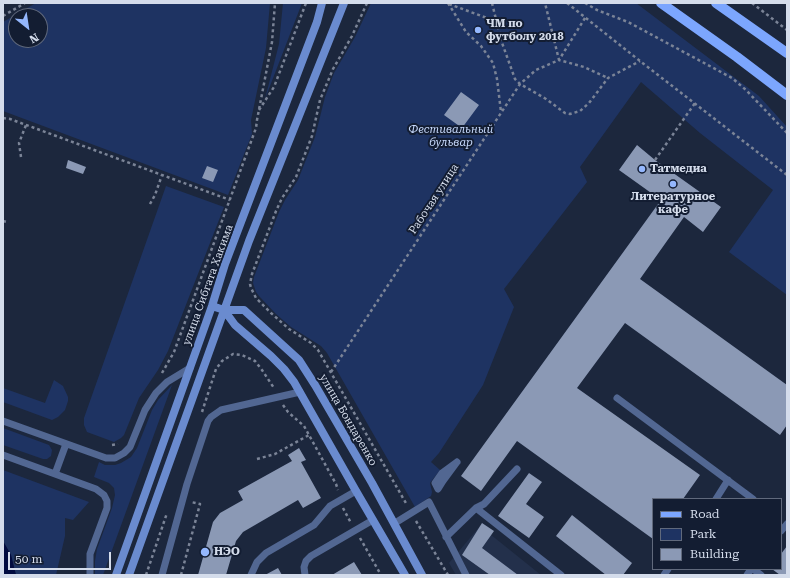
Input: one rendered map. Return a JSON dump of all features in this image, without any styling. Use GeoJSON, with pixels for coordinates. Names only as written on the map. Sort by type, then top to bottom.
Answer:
{"type":"FeatureCollection","features":[{"type":"Feature","properties":{"kind":"main road","name":"улица Сибгата Хакима"},"geometry":{"type":"LineString","coordinates":[[116,575],[212,306],[225,264],[318,22],[322,3]]}},
{"type":"Feature","properties":{"kind":"main road"},"geometry":{"type":"LineString","coordinates":[[129,575],[224,310],[344,3]]}},
{"type":"Feature","properties":{"kind":"main road"},"geometry":{"type":"LineString","coordinates":[[336,23],[349,3]]}},
{"type":"Feature","properties":{"kind":"main road"},"geometry":{"type":"LineString","coordinates":[[662,3],[787,95]]}},
{"type":"Feature","properties":{"kind":"main road"},"geometry":{"type":"LineString","coordinates":[[716,3],[787,53]]}},
{"type":"Feature","properties":{"kind":"main road","name":"улица Бондаренко"},"geometry":{"type":"LineString","coordinates":[[212,306],[224,310],[244,310],[299,360],[395,523],[422,575]]}},
{"type":"Feature","properties":{"kind":"main road"},"geometry":{"type":"LineString","coordinates":[[224,310],[235,325],[284,369],[300,392],[405,575]]}},
{"type":"Feature","properties":{"kind":"lane"},"geometry":{"type":"LineString","coordinates":[[3,421],[106,458],[118,457],[126,452],[132,444],[143,415],[152,398],[167,382],[190,368]]}},
{"type":"Feature","properties":{"kind":"lane"},"geometry":{"type":"LineString","coordinates":[[162,575],[187,484],[208,421],[214,414],[221,410],[300,392]]}},
{"type":"Feature","properties":{"kind":"lane"},"geometry":{"type":"LineString","coordinates":[[617,398],[752,498]]}},
{"type":"Feature","properties":{"kind":"lane"},"geometry":{"type":"LineString","coordinates":[[55,474],[66,444]]}},
{"type":"Feature","properties":{"kind":"lane"},"geometry":{"type":"LineString","coordinates":[[3,455],[89,486],[104,495],[107,501],[107,508],[90,554],[90,575]]}},
{"type":"Feature","properties":{"kind":"lane"},"geometry":{"type":"LineString","coordinates":[[446,537],[476,508],[484,504],[517,469]]}},
{"type":"Feature","properties":{"kind":"lane"},"geometry":{"type":"LineString","coordinates":[[717,498],[728,480]]}},
{"type":"Feature","properties":{"kind":"lane"},"geometry":{"type":"LineString","coordinates":[[251,575],[256,562],[260,557],[314,525],[330,506],[356,491]]}},
{"type":"Feature","properties":{"kind":"lane"},"geometry":{"type":"LineString","coordinates":[[395,523],[429,502],[466,575]]}},
{"type":"Feature","properties":{"kind":"lane"},"geometry":{"type":"LineString","coordinates":[[476,508],[561,575]]}},
{"type":"Feature","properties":{"kind":"lane"},"geometry":{"type":"LineString","coordinates":[[306,575],[304,567],[306,561],[311,556],[374,520]]}},
{"type":"Feature","properties":{"kind":"path"},"geometry":{"type":"LineString","coordinates":[[3,16],[25,3]]}},
{"type":"Feature","properties":{"kind":"path"},"geometry":{"type":"LineString","coordinates":[[160,375],[174,352],[256,128],[272,42],[275,3]]}},
{"type":"Feature","properties":{"kind":"path"},"geometry":{"type":"LineString","coordinates":[[258,111],[274,87],[306,3]]}},
{"type":"Feature","properties":{"kind":"path"},"geometry":{"type":"LineString","coordinates":[[367,3],[352,36],[333,69],[320,100],[312,136],[296,176],[282,198],[276,211],[250,278],[251,288],[256,298],[289,330],[313,345],[321,354],[448,575]]}},
{"type":"Feature","properties":{"kind":"path"},"geometry":{"type":"LineString","coordinates":[[449,3],[495,21]]}},
{"type":"Feature","properties":{"kind":"path"},"geometry":{"type":"LineString","coordinates":[[449,3],[466,32],[481,46],[490,58],[497,79],[501,112]]}},
{"type":"Feature","properties":{"kind":"path"},"geometry":{"type":"LineString","coordinates":[[492,3],[495,21],[512,73],[520,84],[546,99],[565,113],[570,114],[580,111],[608,78],[640,62]]}},
{"type":"Feature","properties":{"kind":"path"},"geometry":{"type":"LineString","coordinates":[[545,3],[560,60]]}},
{"type":"Feature","properties":{"kind":"path"},"geometry":{"type":"LineString","coordinates":[[567,3],[640,62],[787,175]]}},
{"type":"Feature","properties":{"kind":"path"},"geometry":{"type":"LineString","coordinates":[[585,3],[596,10],[628,22],[732,78],[746,90],[787,133]]}},
{"type":"Feature","properties":{"kind":"path"},"geometry":{"type":"LineString","coordinates":[[752,3],[787,30]]}},
{"type":"Feature","properties":{"kind":"path"},"geometry":{"type":"LineString","coordinates":[[560,60],[585,18]]}},
{"type":"Feature","properties":{"kind":"path"},"geometry":{"type":"LineString","coordinates":[[560,60],[584,67],[608,78]]}},
{"type":"Feature","properties":{"kind":"path","name":"Рабочая улица"},"geometry":{"type":"LineString","coordinates":[[331,372],[520,84],[536,70],[560,60]]}},
{"type":"Feature","properties":{"kind":"path"},"geometry":{"type":"LineString","coordinates":[[655,160],[695,103]]}},
{"type":"Feature","properties":{"kind":"path"},"geometry":{"type":"LineString","coordinates":[[3,118],[26,125],[230,200]]}},
{"type":"Feature","properties":{"kind":"path"},"geometry":{"type":"LineString","coordinates":[[21,157],[19,143],[26,125]]}},
{"type":"Feature","properties":{"kind":"path"},"geometry":{"type":"LineString","coordinates":[[150,204],[162,175]]}},
{"type":"Feature","properties":{"kind":"path"},"geometry":{"type":"LineString","coordinates":[[232,354],[248,357],[259,365],[286,409],[302,424],[337,486],[339,501],[381,575]]}},
{"type":"Feature","properties":{"kind":"path"},"geometry":{"type":"LineString","coordinates":[[257,460],[275,454],[308,435]]}},
{"type":"Feature","properties":{"kind":"path"},"geometry":{"type":"LineString","coordinates":[[112,445],[122,442]]}},
{"type":"Feature","properties":{"kind":"path"},"geometry":{"type":"LineString","coordinates":[[181,575],[200,504],[195,503]]}},
{"type":"Feature","properties":{"kind":"shaded area"},"geometry":{"type":"Polygon","coordinates":[[[480,526],[541,575],[456,575],[449,563],[480,526]]]}},
{"type":"Feature","properties":{"kind":"shaded area"},"geometry":{"type":"Polygon","coordinates":[[[3,541],[11,555],[16,575],[3,575],[3,541]]]}},
{"type":"Feature","properties":{"kind":"green space"},"geometry":{"type":"Polygon","coordinates":[[[36,3],[270,3],[266,48],[251,120],[252,134],[228,195],[3,111],[3,22],[8,19],[8,48],[48,48],[48,8],[27,8],[36,3]]]}},
{"type":"Feature","properties":{"kind":"green space"},"geometry":{"type":"Polygon","coordinates":[[[283,3],[302,3],[265,99],[279,44],[283,3]]]}},
{"type":"Feature","properties":{"kind":"green space","name":"Фестивальный бульвар"},"geometry":{"type":"Polygon","coordinates":[[[371,3],[636,3],[759,96],[787,127],[787,295],[729,252],[773,190],[700,133],[641,82],[580,167],[587,182],[504,289],[514,307],[483,385],[439,453],[431,462],[440,470],[430,483],[432,492],[431,496],[415,507],[327,353],[321,346],[291,327],[276,314],[256,292],[253,283],[279,212],[298,180],[315,137],[325,97],[334,73],[355,37],[371,3]]]}},
{"type":"Feature","properties":{"kind":"green space"},"geometry":{"type":"Polygon","coordinates":[[[166,186],[224,207],[168,351],[158,370],[139,398],[124,435],[114,442],[87,432],[84,425],[84,418],[166,186]]]}},
{"type":"Feature","properties":{"kind":"green space"},"geometry":{"type":"Polygon","coordinates":[[[54,380],[63,386],[68,397],[68,401],[65,410],[58,417],[52,420],[3,402],[3,388],[45,403],[54,380]]]}},
{"type":"Feature","properties":{"kind":"green space"},"geometry":{"type":"Polygon","coordinates":[[[172,385],[103,575],[95,575],[97,549],[112,508],[115,495],[114,488],[109,483],[94,477],[99,462],[105,465],[115,465],[131,457],[137,448],[152,410],[158,400],[172,385]]]}},
{"type":"Feature","properties":{"kind":"green space"},"geometry":{"type":"Polygon","coordinates":[[[3,428],[49,445],[52,450],[51,456],[47,459],[43,459],[3,445],[3,428]]]}},
{"type":"Feature","properties":{"kind":"green space"},"geometry":{"type":"Polygon","coordinates":[[[3,470],[89,502],[73,520],[65,518],[65,536],[56,575],[16,575],[11,555],[3,541],[3,470]]]}},
{"type":"Feature","properties":{"kind":"building"},"geometry":{"type":"Polygon","coordinates":[[[461,92],[479,105],[462,128],[444,115],[461,92]]]}},
{"type":"Feature","properties":{"kind":"building","name":"Татмедиа"},"geometry":{"type":"Polygon","coordinates":[[[637,145],[655,160],[721,207],[703,232],[684,217],[640,279],[787,385],[787,425],[780,435],[625,323],[577,388],[700,475],[684,498],[652,498],[652,538],[517,441],[481,491],[461,476],[661,200],[619,170],[637,145]]]}},
{"type":"Feature","properties":{"kind":"building"},"geometry":{"type":"Polygon","coordinates":[[[68,160],[86,167],[83,174],[66,168],[68,160]]]}},
{"type":"Feature","properties":{"kind":"building"},"geometry":{"type":"Polygon","coordinates":[[[207,166],[218,170],[213,182],[202,178],[207,166]]]}},
{"type":"Feature","properties":{"kind":"building"},"geometry":{"type":"Polygon","coordinates":[[[299,448],[306,460],[301,462],[321,498],[303,508],[298,500],[243,532],[236,541],[226,575],[198,575],[213,522],[220,513],[243,500],[238,491],[292,461],[288,455],[299,448]]]}},
{"type":"Feature","properties":{"kind":"building"},"geometry":{"type":"Polygon","coordinates":[[[529,473],[542,482],[526,504],[544,517],[529,538],[498,516],[529,473]]]}},
{"type":"Feature","properties":{"kind":"building"},"geometry":{"type":"Polygon","coordinates":[[[572,515],[632,563],[623,575],[606,575],[556,536],[572,515]]]}},
{"type":"Feature","properties":{"kind":"building"},"geometry":{"type":"Polygon","coordinates":[[[482,523],[494,531],[482,548],[518,575],[490,575],[462,555],[482,523]]]}},
{"type":"Feature","properties":{"kind":"building"},"geometry":{"type":"Polygon","coordinates":[[[787,546],[787,575],[780,575],[773,570],[782,570],[782,553],[787,546]]]}},
{"type":"Feature","properties":{"kind":"building"},"geometry":{"type":"Polygon","coordinates":[[[354,562],[362,575],[332,575],[354,562]]]}},
{"type":"Feature","properties":{"kind":"building"},"geometry":{"type":"Polygon","coordinates":[[[278,568],[282,575],[265,575],[278,568]]]}},
{"type":"Feature","properties":{"kind":"place","name":"ЧМ по футболу 2018"},"geometry":{"type":"Point","coordinates":[478,30]}},
{"type":"Feature","properties":{"kind":"place","name":"Татмедиа"},"geometry":{"type":"Point","coordinates":[642,169]}},
{"type":"Feature","properties":{"kind":"place","name":"Литературное кафе"},"geometry":{"type":"Point","coordinates":[673,184]}},
{"type":"Feature","properties":{"kind":"place","name":"НЭО"},"geometry":{"type":"Point","coordinates":[205,552]}}]}
